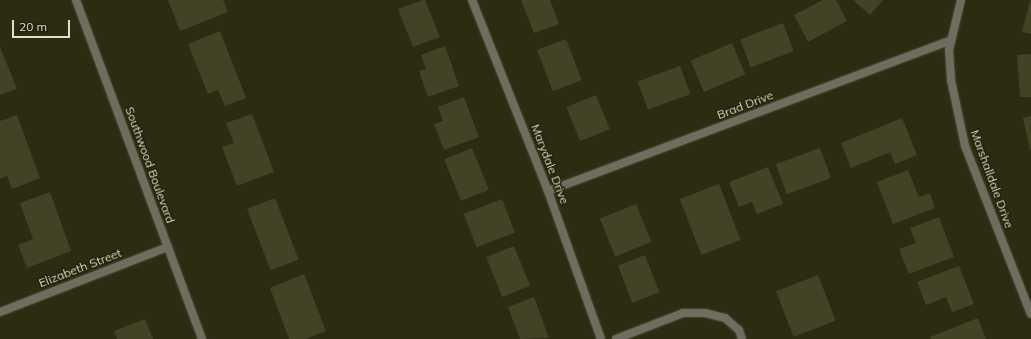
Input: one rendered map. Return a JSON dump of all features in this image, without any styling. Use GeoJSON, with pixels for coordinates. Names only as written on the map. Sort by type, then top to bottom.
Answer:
{"type":"FeatureCollection","features":[{"type":"Feature","properties":{"kind":"street","name":"Southwood Boulevard"},"geometry":{"type":"LineString","coordinates":[[76,0],[202,339]]}},
{"type":"Feature","properties":{"kind":"street","name":"Marydale Drive"},"geometry":{"type":"LineString","coordinates":[[472,0],[548,191],[601,339]]}},
{"type":"Feature","properties":{"kind":"street","name":"Marshalldale Drive"},"geometry":{"type":"LineString","coordinates":[[961,0],[949,50],[951,80],[965,146],[1031,314]]}},
{"type":"Feature","properties":{"kind":"street","name":"Brad Drive"},"geometry":{"type":"LineString","coordinates":[[548,191],[950,41]]}},
{"type":"Feature","properties":{"kind":"street","name":"Elizabeth Street"},"geometry":{"type":"LineString","coordinates":[[0,312],[168,247]]}},
{"type":"Feature","properties":{"kind":"street"},"geometry":{"type":"LineString","coordinates":[[616,339],[682,313],[705,313],[725,318],[738,330],[742,339]]}},
{"type":"Feature","properties":{"kind":"building"},"geometry":{"type":"Polygon","coordinates":[[[168,0],[223,0],[228,12],[180,31],[168,0]]]}},
{"type":"Feature","properties":{"kind":"building"},"geometry":{"type":"Polygon","coordinates":[[[425,0],[440,37],[413,47],[398,9],[425,0]]]}},
{"type":"Feature","properties":{"kind":"building"},"geometry":{"type":"Polygon","coordinates":[[[521,0],[550,0],[559,24],[534,33],[521,0]]]}},
{"type":"Feature","properties":{"kind":"building"},"geometry":{"type":"Polygon","coordinates":[[[823,0],[836,0],[847,21],[808,42],[794,15],[823,0]]]}},
{"type":"Feature","properties":{"kind":"building"},"geometry":{"type":"Polygon","coordinates":[[[853,0],[883,0],[870,15],[853,0]]]}},
{"type":"Feature","properties":{"kind":"building"},"geometry":{"type":"Polygon","coordinates":[[[1031,0],[1031,34],[1022,32],[1031,0]]]}},
{"type":"Feature","properties":{"kind":"building"},"geometry":{"type":"Polygon","coordinates":[[[783,23],[794,51],[751,67],[740,39],[783,23]]]}},
{"type":"Feature","properties":{"kind":"building"},"geometry":{"type":"Polygon","coordinates":[[[220,31],[246,98],[225,106],[218,90],[208,94],[188,44],[220,31]]]}},
{"type":"Feature","properties":{"kind":"building"},"geometry":{"type":"Polygon","coordinates":[[[566,39],[582,80],[553,91],[537,50],[566,39]]]}},
{"type":"Feature","properties":{"kind":"building"},"geometry":{"type":"Polygon","coordinates":[[[732,43],[745,74],[704,92],[691,61],[732,43]]]}},
{"type":"Feature","properties":{"kind":"building"},"geometry":{"type":"Polygon","coordinates":[[[445,46],[459,86],[428,97],[419,71],[426,69],[421,55],[445,46]]]}},
{"type":"Feature","properties":{"kind":"building"},"geometry":{"type":"Polygon","coordinates":[[[0,47],[17,89],[0,95],[0,47]]]}},
{"type":"Feature","properties":{"kind":"building"},"geometry":{"type":"Polygon","coordinates":[[[1031,54],[1031,97],[1020,97],[1017,55],[1031,54]]]}},
{"type":"Feature","properties":{"kind":"building"},"geometry":{"type":"Polygon","coordinates":[[[680,66],[690,94],[648,110],[638,81],[680,66]]]}},
{"type":"Feature","properties":{"kind":"building"},"geometry":{"type":"Polygon","coordinates":[[[596,95],[610,129],[580,141],[566,107],[596,95]]]}},
{"type":"Feature","properties":{"kind":"building"},"geometry":{"type":"Polygon","coordinates":[[[464,97],[479,137],[444,150],[434,124],[443,121],[438,107],[464,97]]]}},
{"type":"Feature","properties":{"kind":"building"},"geometry":{"type":"Polygon","coordinates":[[[252,114],[274,172],[237,186],[222,147],[234,143],[226,123],[252,114]]]}},
{"type":"Feature","properties":{"kind":"building"},"geometry":{"type":"Polygon","coordinates":[[[17,115],[40,178],[12,189],[7,176],[0,179],[0,121],[17,115]]]}},
{"type":"Feature","properties":{"kind":"building"},"geometry":{"type":"Polygon","coordinates":[[[1031,116],[1031,149],[1030,149],[1023,118],[1031,116]]]}},
{"type":"Feature","properties":{"kind":"building"},"geometry":{"type":"Polygon","coordinates":[[[902,118],[917,155],[895,164],[890,152],[851,168],[841,143],[902,118]]]}},
{"type":"Feature","properties":{"kind":"building"},"geometry":{"type":"Polygon","coordinates":[[[472,148],[489,190],[461,201],[444,159],[472,148]]]}},
{"type":"Feature","properties":{"kind":"building"},"geometry":{"type":"Polygon","coordinates":[[[820,148],[831,178],[787,194],[776,164],[820,148]]]}},
{"type":"Feature","properties":{"kind":"building"},"geometry":{"type":"Polygon","coordinates":[[[768,167],[783,204],[757,214],[752,202],[739,207],[729,182],[768,167]]]}},
{"type":"Feature","properties":{"kind":"building"},"geometry":{"type":"Polygon","coordinates":[[[908,170],[919,197],[930,193],[935,208],[893,224],[877,182],[908,170]]]}},
{"type":"Feature","properties":{"kind":"building"},"geometry":{"type":"Polygon","coordinates":[[[719,184],[741,240],[701,255],[680,199],[719,184]]]}},
{"type":"Feature","properties":{"kind":"building"},"geometry":{"type":"Polygon","coordinates":[[[50,192],[71,251],[27,268],[18,245],[33,239],[20,203],[50,192]]]}},
{"type":"Feature","properties":{"kind":"building"},"geometry":{"type":"Polygon","coordinates":[[[275,198],[299,260],[271,270],[247,209],[275,198]]]}},
{"type":"Feature","properties":{"kind":"building"},"geometry":{"type":"Polygon","coordinates":[[[502,199],[515,233],[477,247],[464,214],[502,199]]]}},
{"type":"Feature","properties":{"kind":"building"},"geometry":{"type":"Polygon","coordinates":[[[636,204],[651,242],[615,257],[600,219],[636,204]]]}},
{"type":"Feature","properties":{"kind":"building"},"geometry":{"type":"Polygon","coordinates":[[[939,217],[954,257],[909,274],[899,249],[916,243],[910,228],[939,217]]]}},
{"type":"Feature","properties":{"kind":"building"},"geometry":{"type":"Polygon","coordinates":[[[514,246],[530,286],[502,297],[486,257],[514,246]]]}},
{"type":"Feature","properties":{"kind":"building"},"geometry":{"type":"Polygon","coordinates":[[[645,255],[659,292],[632,303],[618,265],[645,255]]]}},
{"type":"Feature","properties":{"kind":"building"},"geometry":{"type":"Polygon","coordinates":[[[959,266],[974,304],[952,312],[946,297],[926,305],[917,282],[959,266]]]}},
{"type":"Feature","properties":{"kind":"building"},"geometry":{"type":"Polygon","coordinates":[[[304,274],[326,331],[306,339],[289,339],[270,288],[304,274]]]}},
{"type":"Feature","properties":{"kind":"building"},"geometry":{"type":"Polygon","coordinates":[[[818,275],[836,321],[794,337],[776,291],[818,275]]]}},
{"type":"Feature","properties":{"kind":"building"},"geometry":{"type":"Polygon","coordinates":[[[534,297],[549,338],[520,339],[508,307],[534,297]]]}},
{"type":"Feature","properties":{"kind":"building"},"geometry":{"type":"Polygon","coordinates":[[[978,318],[986,339],[931,339],[930,337],[978,318]]]}},
{"type":"Feature","properties":{"kind":"building"},"geometry":{"type":"Polygon","coordinates":[[[145,319],[153,339],[117,339],[114,331],[145,319]]]}}]}
